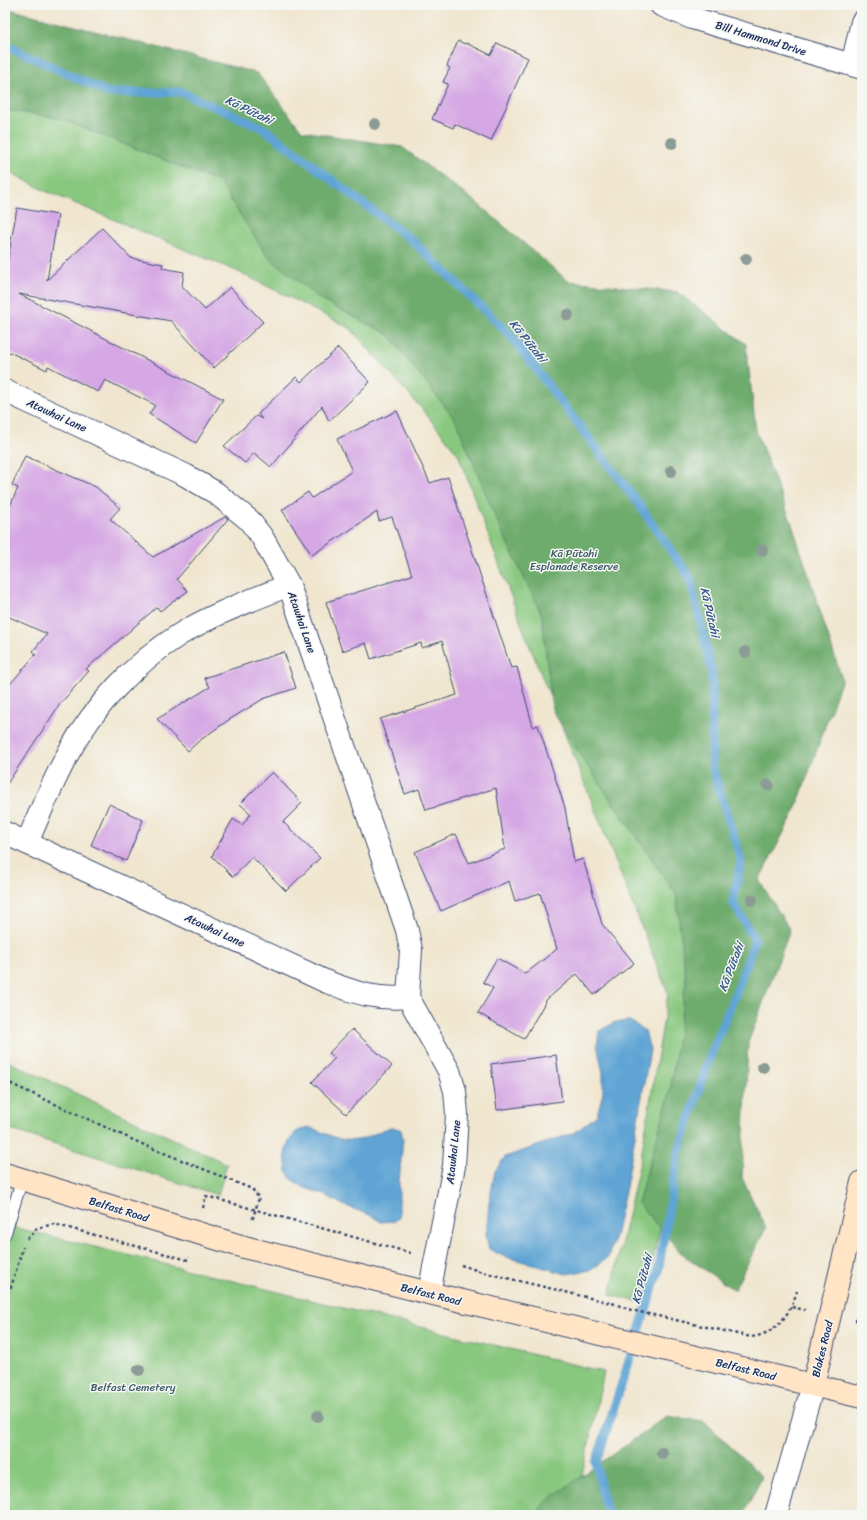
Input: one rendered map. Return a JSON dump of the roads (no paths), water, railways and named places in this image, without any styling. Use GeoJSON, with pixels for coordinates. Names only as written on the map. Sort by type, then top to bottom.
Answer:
{"type":"FeatureCollection","features":[{"type":"Feature","properties":{"kind":"street","name":"Bill Hammond Drive"},"geometry":{"type":"LineString","coordinates":[[661,5],[692,18],[857,66]]}},
{"type":"Feature","properties":{"kind":"street"},"geometry":{"type":"LineString","coordinates":[[857,66],[862,22]]}},
{"type":"Feature","properties":{"kind":"street","name":"Atawhai Lane"},"geometry":{"type":"LineString","coordinates":[[5,391],[184,475],[216,493],[245,517],[262,537],[289,585],[407,930],[411,950],[408,997],[449,1071],[455,1091],[457,1114],[454,1166],[429,1293]]}},
{"type":"Feature","properties":{"kind":"street"},"geometry":{"type":"LineString","coordinates":[[26,843],[52,785],[70,750],[89,721],[111,694],[140,664],[178,636],[216,614],[289,585]]}},
{"type":"Feature","properties":{"kind":"street","name":"Atawhai Lane"},"geometry":{"type":"LineString","coordinates":[[5,833],[327,982],[367,996],[389,999],[408,997]]}},
{"type":"Feature","properties":{"kind":"street","name":"Belfast Road"},"geometry":{"type":"LineString","coordinates":[[14,1177],[244,1246],[429,1293],[862,1397]]}},
{"type":"Feature","properties":{"kind":"street","name":"Blakes Road"},"geometry":{"type":"LineString","coordinates":[[776,1515],[813,1385],[862,1182]]}},
{"type":"Feature","properties":{"kind":"lane"},"geometry":{"type":"LineString","coordinates":[[5,1234],[14,1177]]}},
{"type":"Feature","properties":{"kind":"water"},"geometry":{"type":"Polygon","coordinates":[[[630,1021],[645,1031],[650,1050],[626,1187],[615,1236],[608,1258],[591,1270],[566,1274],[503,1256],[489,1249],[486,1235],[489,1203],[495,1171],[505,1157],[574,1133],[597,1115],[603,1093],[603,1073],[597,1045],[599,1031],[615,1022],[630,1021]]]}},
{"type":"Feature","properties":{"kind":"water"},"geometry":{"type":"Polygon","coordinates":[[[308,1127],[339,1139],[351,1141],[363,1139],[385,1129],[396,1128],[401,1130],[403,1139],[399,1182],[399,1217],[395,1221],[381,1222],[372,1216],[303,1187],[291,1179],[287,1172],[285,1153],[289,1141],[296,1132],[308,1127]]]}},
{"type":"Feature","properties":{"kind":"waterway","name":"Kā Pūtahi"},"geometry":{"type":"LineString","coordinates":[[5,45],[109,93],[181,92],[263,128],[413,241],[510,335],[635,499],[690,578],[712,672],[712,767],[741,860],[733,902],[755,940],[737,990],[709,1059],[678,1154],[658,1272],[596,1463],[603,1498],[609,1515]]}},
{"type":"Feature","properties":{"kind":"park label","name":"Kā Pūtahi Esplanade Reserve"},"geometry":{"type":"Point","coordinates":[574,559]}},
{"type":"Feature","properties":{"kind":"park label","name":"Belfast Cemetery"},"geometry":{"type":"Point","coordinates":[133,1387]}}]}
